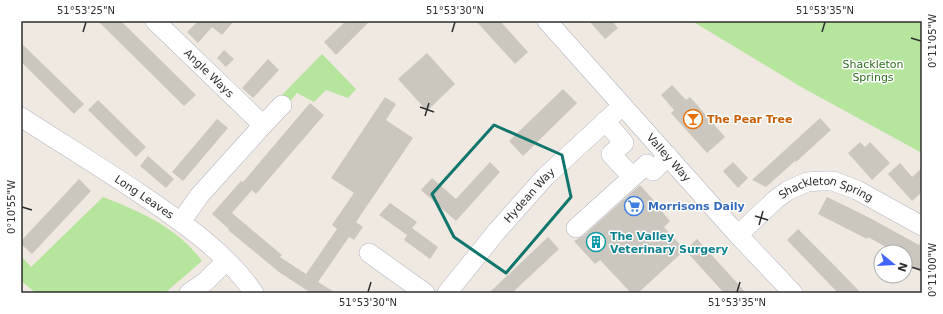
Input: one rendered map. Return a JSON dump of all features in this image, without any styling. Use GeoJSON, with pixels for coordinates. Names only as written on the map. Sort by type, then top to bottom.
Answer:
{"type":"FeatureCollection","features":[{"type":"Feature","properties":{"kind":"street","name":"Angle Ways"},"geometry":{"type":"LineString","coordinates":[[155,21],[263,125]]}},
{"type":"Feature","properties":{"kind":"street","name":"Valley Way"},"geometry":{"type":"LineString","coordinates":[[547,21],[738,235],[793,293]]}},
{"type":"Feature","properties":{"kind":"street"},"geometry":{"type":"LineString","coordinates":[[181,222],[199,196],[282,105]]}},
{"type":"Feature","properties":{"kind":"street","name":"Hydean Way"},"geometry":{"type":"LineString","coordinates":[[447,293],[496,231],[545,177],[622,106]]}},
{"type":"Feature","properties":{"kind":"street","name":"Long Leaves"},"geometry":{"type":"LineString","coordinates":[[21,117],[181,222],[226,262],[244,280],[254,293]]}},
{"type":"Feature","properties":{"kind":"street"},"geometry":{"type":"LineString","coordinates":[[605,121],[624,143],[612,154],[632,177]]}},
{"type":"Feature","properties":{"kind":"street"},"geometry":{"type":"LineString","coordinates":[[576,228],[646,164],[653,172],[668,156]]}},
{"type":"Feature","properties":{"kind":"street","name":"Shackleton Spring"},"geometry":{"type":"LineString","coordinates":[[738,235],[775,200],[787,192],[807,182],[820,181],[832,181],[857,190],[922,226]]}},
{"type":"Feature","properties":{"kind":"street"},"geometry":{"type":"LineString","coordinates":[[369,253],[425,293]]}},
{"type":"Feature","properties":{"kind":"street"},"geometry":{"type":"LineString","coordinates":[[189,293],[205,282],[226,262]]}},
{"type":"Feature","properties":{"kind":"highlighted area"},"geometry":{"type":"Polygon","coordinates":[[[494,125],[562,155],[571,197],[506,273],[454,237],[432,194],[494,125]]]}},
{"type":"Feature","properties":{"kind":"green space","name":"Shackleton Springs"},"geometry":{"type":"Polygon","coordinates":[[[692,21],[922,21],[922,153],[803,88],[692,21]]]}},
{"type":"Feature","properties":{"kind":"green space"},"geometry":{"type":"Polygon","coordinates":[[[322,54],[356,89],[348,98],[326,90],[314,102],[297,93],[288,104],[280,97],[322,54]]]}},
{"type":"Feature","properties":{"kind":"green space"},"geometry":{"type":"Polygon","coordinates":[[[103,197],[144,215],[170,230],[192,249],[202,261],[165,293],[36,293],[21,281],[21,256],[31,267],[103,197]]]}},
{"type":"Feature","properties":{"kind":"building"},"geometry":{"type":"Polygon","coordinates":[[[98,21],[121,21],[196,95],[184,106],[98,21]]]}},
{"type":"Feature","properties":{"kind":"building"},"geometry":{"type":"Polygon","coordinates":[[[198,21],[234,21],[222,35],[212,27],[198,43],[187,32],[198,21]]]}},
{"type":"Feature","properties":{"kind":"building"},"geometry":{"type":"Polygon","coordinates":[[[346,21],[370,21],[336,55],[324,42],[346,21]]]}},
{"type":"Feature","properties":{"kind":"building"},"geometry":{"type":"Polygon","coordinates":[[[476,21],[500,21],[528,52],[515,64],[476,21]]]}},
{"type":"Feature","properties":{"kind":"building"},"geometry":{"type":"Polygon","coordinates":[[[589,21],[612,21],[618,28],[605,39],[589,21]]]}},
{"type":"Feature","properties":{"kind":"building"},"geometry":{"type":"Polygon","coordinates":[[[21,43],[84,104],[74,114],[21,62],[21,43]]]}},
{"type":"Feature","properties":{"kind":"building"},"geometry":{"type":"Polygon","coordinates":[[[224,50],[234,59],[226,67],[217,58],[224,50]]]}},
{"type":"Feature","properties":{"kind":"building"},"geometry":{"type":"Polygon","coordinates":[[[427,53],[455,84],[427,111],[398,79],[427,53]]]}},
{"type":"Feature","properties":{"kind":"building"},"geometry":{"type":"Polygon","coordinates":[[[268,59],[279,70],[253,98],[242,88],[268,59]]]}},
{"type":"Feature","properties":{"kind":"building","name":"The Pear Tree"},"geometry":{"type":"Polygon","coordinates":[[[672,85],[686,100],[690,97],[725,137],[707,153],[671,113],[674,110],[661,95],[672,85]]]}},
{"type":"Feature","properties":{"kind":"building"},"geometry":{"type":"Polygon","coordinates":[[[563,89],[577,103],[523,156],[509,141],[563,89]]]}},
{"type":"Feature","properties":{"kind":"building"},"geometry":{"type":"Polygon","coordinates":[[[385,97],[396,104],[386,120],[413,138],[356,222],[363,227],[354,240],[349,237],[318,282],[336,293],[311,293],[279,272],[228,230],[229,229],[212,214],[241,181],[243,182],[310,103],[324,115],[256,194],[252,190],[232,213],[282,255],[280,257],[306,274],[337,229],[332,225],[354,193],[331,178],[385,97]]]}},
{"type":"Feature","properties":{"kind":"building"},"geometry":{"type":"Polygon","coordinates":[[[98,100],[146,147],[136,157],[88,110],[98,100]]]}},
{"type":"Feature","properties":{"kind":"building"},"geometry":{"type":"Polygon","coordinates":[[[820,118],[831,130],[796,162],[795,161],[766,187],[752,180],[820,118]]]}},
{"type":"Feature","properties":{"kind":"building"},"geometry":{"type":"Polygon","coordinates":[[[217,119],[228,128],[183,181],[172,172],[217,119]]]}},
{"type":"Feature","properties":{"kind":"building"},"geometry":{"type":"Polygon","coordinates":[[[860,142],[865,147],[870,142],[890,163],[872,180],[848,153],[860,142]]]}},
{"type":"Feature","properties":{"kind":"building"},"geometry":{"type":"Polygon","coordinates":[[[148,156],[174,179],[166,188],[140,166],[148,156]]]}},
{"type":"Feature","properties":{"kind":"building"},"geometry":{"type":"Polygon","coordinates":[[[490,162],[500,172],[456,221],[421,190],[432,178],[456,199],[490,162]]]}},
{"type":"Feature","properties":{"kind":"building"},"geometry":{"type":"Polygon","coordinates":[[[733,162],[748,178],[738,188],[723,171],[733,162]]]}},
{"type":"Feature","properties":{"kind":"building"},"geometry":{"type":"Polygon","coordinates":[[[900,163],[912,177],[922,168],[922,192],[912,201],[888,174],[900,163]]]}},
{"type":"Feature","properties":{"kind":"building"},"geometry":{"type":"Polygon","coordinates":[[[79,179],[91,191],[32,254],[21,244],[21,241],[79,179]]]}},
{"type":"Feature","properties":{"kind":"building"},"geometry":{"type":"Polygon","coordinates":[[[640,185],[670,221],[664,227],[685,250],[638,293],[631,293],[600,260],[595,264],[574,241],[583,236],[640,185]]]}},
{"type":"Feature","properties":{"kind":"building"},"geometry":{"type":"Polygon","coordinates":[[[827,197],[868,217],[919,245],[922,239],[922,273],[913,267],[913,244],[881,244],[868,237],[867,239],[818,214],[827,197]]]}},
{"type":"Feature","properties":{"kind":"building"},"geometry":{"type":"Polygon","coordinates":[[[390,203],[417,222],[412,228],[438,247],[430,259],[404,240],[407,235],[379,215],[390,203]]]}},
{"type":"Feature","properties":{"kind":"building"},"geometry":{"type":"Polygon","coordinates":[[[798,229],[861,293],[838,293],[787,240],[798,229]]]}},
{"type":"Feature","properties":{"kind":"building"},"geometry":{"type":"Polygon","coordinates":[[[548,237],[559,249],[512,293],[489,293],[548,237]]]}},
{"type":"Feature","properties":{"kind":"building"},"geometry":{"type":"Polygon","coordinates":[[[697,239],[746,293],[724,293],[685,250],[697,239]]]}},
{"type":"Feature","properties":{"kind":"place","name":"The Pear Tree"},"geometry":{"type":"Point","coordinates":[693,119]}},
{"type":"Feature","properties":{"kind":"place","name":"Morrisons Daily"},"geometry":{"type":"Point","coordinates":[634,206]}},
{"type":"Feature","properties":{"kind":"place","name":"The Valley Veterinary Surgery"},"geometry":{"type":"Point","coordinates":[596,242]}}]}
